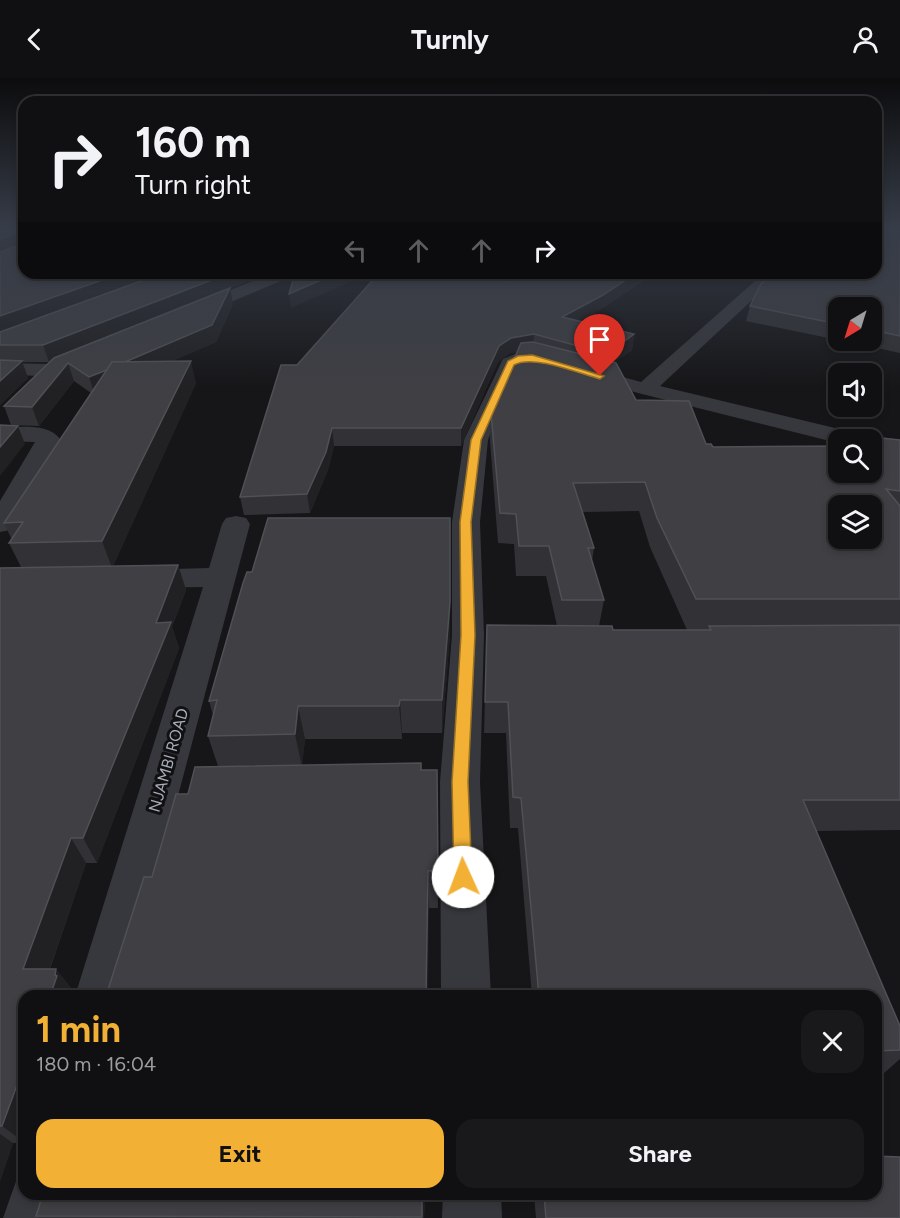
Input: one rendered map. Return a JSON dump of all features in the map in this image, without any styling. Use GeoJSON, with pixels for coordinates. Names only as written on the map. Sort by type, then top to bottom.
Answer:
{"type":"FeatureCollection","features":[{"type":"Feature","properties":{"kind":"street"},"geometry":{"type":"LineString","coordinates":[[170,321],[268,281]]}},
{"type":"Feature","properties":{"kind":"street"},"geometry":{"type":"LineString","coordinates":[[645,389],[764,281]]}},
{"type":"Feature","properties":{"kind":"street"},"geometry":{"type":"LineString","coordinates":[[30,392],[52,370],[96,351]]}},
{"type":"Feature","properties":{"kind":"street"},"geometry":{"type":"LineString","coordinates":[[465,990],[443,782],[481,638],[466,522],[476,440],[510,363],[518,359],[532,358],[645,389],[828,432]]}},
{"type":"Feature","properties":{"kind":"street"},"geometry":{"type":"LineString","coordinates":[[0,369],[52,370]]}},
{"type":"Feature","properties":{"kind":"street"},"geometry":{"type":"LineString","coordinates":[[0,524],[48,439],[2,422]]}},
{"type":"Feature","properties":{"kind":"street","name":"NJAMBI ROAD"},"geometry":{"type":"LineString","coordinates":[[102,990],[177,788],[220,577],[236,524]]}},
{"type":"Feature","properties":{"kind":"street"},"geometry":{"type":"LineString","coordinates":[[116,579],[220,577]]}},
{"type":"Feature","properties":{"kind":"street"},"geometry":{"type":"LineString","coordinates":[[33,1218],[38,1200]]}},
{"type":"Feature","properties":{"kind":"street"},"geometry":{"type":"LineString","coordinates":[[472,1200],[472,1218]]}},
{"type":"Feature","properties":{"kind":"building"},"geometry":{"type":"Polygon","coordinates":[[[0,281],[99,281],[0,316],[0,281]]]}},
{"type":"Feature","properties":{"kind":"building"},"geometry":{"type":"Polygon","coordinates":[[[140,281],[209,281],[43,345],[0,345],[0,332],[140,281]]]}},
{"type":"Feature","properties":{"kind":"building"},"geometry":{"type":"Polygon","coordinates":[[[293,281],[318,281],[289,294],[293,281]]]}},
{"type":"Feature","properties":{"kind":"building"},"geometry":{"type":"Polygon","coordinates":[[[372,281],[624,281],[562,317],[634,334],[607,354],[534,334],[511,338],[499,346],[461,428],[332,428],[326,452],[307,494],[240,497],[281,365],[297,365],[372,281]]]}},
{"type":"Feature","properties":{"kind":"building"},"geometry":{"type":"Polygon","coordinates":[[[764,281],[900,281],[900,336],[882,332],[882,297],[828,297],[828,322],[750,306],[764,281]]]}},
{"type":"Feature","properties":{"kind":"building"},"geometry":{"type":"Polygon","coordinates":[[[230,288],[212,325],[125,362],[112,362],[107,370],[89,377],[68,363],[32,407],[4,406],[54,358],[230,288]]]}},
{"type":"Feature","properties":{"kind":"building"},"geometry":{"type":"Polygon","coordinates":[[[533,342],[616,363],[636,400],[689,401],[706,444],[711,444],[713,447],[828,446],[828,483],[882,483],[882,438],[900,440],[900,491],[886,489],[900,506],[900,599],[696,599],[657,518],[645,482],[573,483],[594,548],[588,548],[604,600],[562,600],[549,546],[519,546],[516,514],[500,513],[491,413],[521,343],[533,342]]]}},
{"type":"Feature","properties":{"kind":"building"},"geometry":{"type":"Polygon","coordinates":[[[0,360],[22,361],[0,381],[0,360]]]}},
{"type":"Feature","properties":{"kind":"building"},"geometry":{"type":"Polygon","coordinates":[[[191,361],[102,541],[9,543],[23,522],[4,523],[112,362],[191,361]]]}},
{"type":"Feature","properties":{"kind":"building"},"geometry":{"type":"Polygon","coordinates":[[[0,425],[18,426],[0,447],[0,425]]]}},
{"type":"Feature","properties":{"kind":"building"},"geometry":{"type":"Polygon","coordinates":[[[268,518],[450,518],[450,602],[442,700],[400,700],[399,706],[298,706],[295,734],[208,736],[217,700],[209,701],[243,583],[247,572],[252,572],[268,518]]]}},
{"type":"Feature","properties":{"kind":"building"},"geometry":{"type":"Polygon","coordinates":[[[178,565],[156,623],[171,622],[83,838],[71,838],[23,969],[56,969],[55,975],[57,976],[52,990],[18,990],[18,1082],[2,1126],[0,1126],[0,568],[178,565]]]}},
{"type":"Feature","properties":{"kind":"building"},"geometry":{"type":"Polygon","coordinates":[[[487,625],[612,626],[613,630],[711,630],[709,626],[900,625],[900,800],[803,800],[900,1026],[900,1050],[882,1051],[882,990],[538,990],[521,798],[513,797],[508,702],[485,702],[487,625]]]}},
{"type":"Feature","properties":{"kind":"building"},"geometry":{"type":"Polygon","coordinates":[[[421,763],[421,770],[437,770],[438,870],[428,871],[426,990],[108,990],[144,877],[152,877],[176,794],[188,794],[195,767],[421,763]]]}},
{"type":"Feature","properties":{"kind":"building"},"geometry":{"type":"Polygon","coordinates":[[[882,1156],[900,1157],[900,1218],[546,1218],[544,1200],[882,1200],[882,1156]]]}},
{"type":"Feature","properties":{"kind":"building"},"geometry":{"type":"Polygon","coordinates":[[[41,1200],[422,1200],[422,1217],[36,1216],[41,1200]]]}},
{"type":"Feature","properties":{"kind":"route"},"geometry":{"type":"LineString","coordinates":[[463,877],[460,782],[468,635],[466,522],[476,440],[510,363],[518,359],[532,358],[600,376]]}}]}
